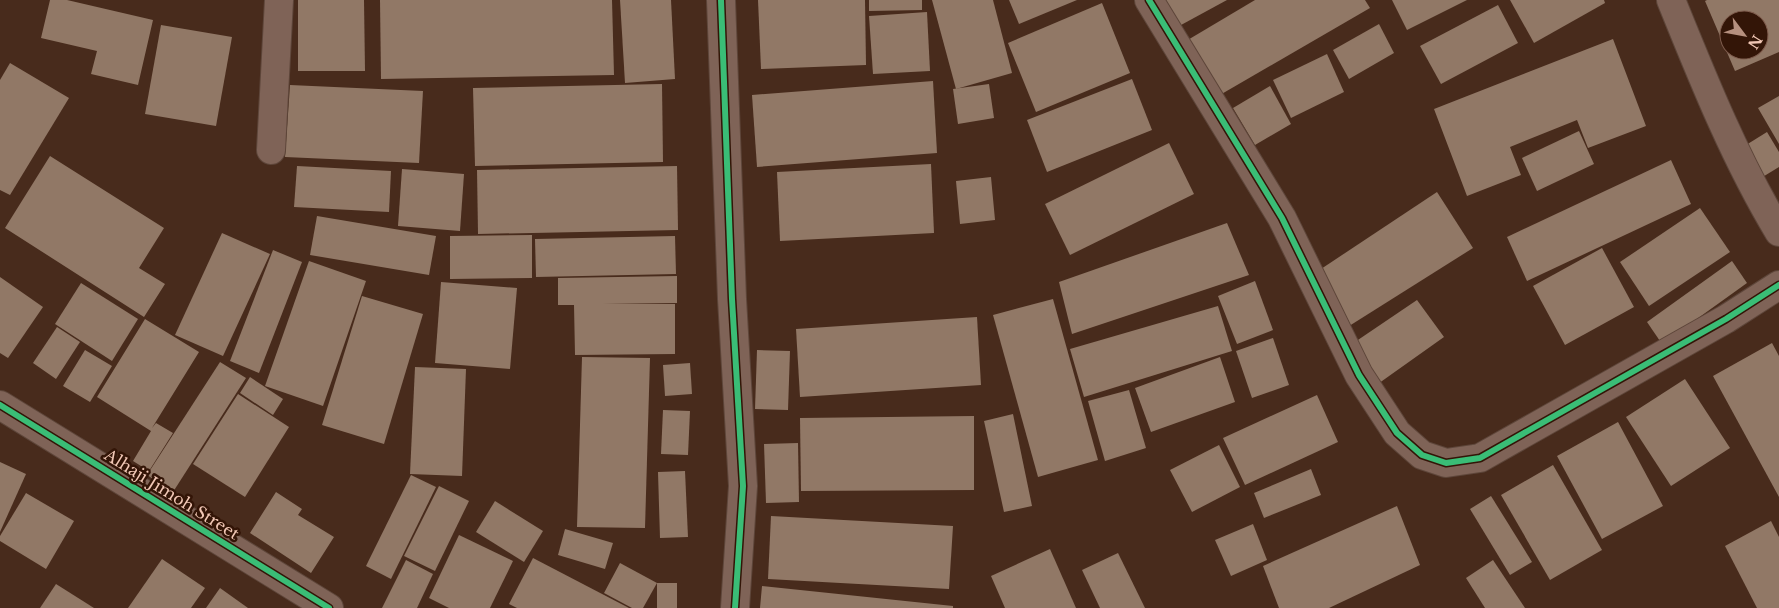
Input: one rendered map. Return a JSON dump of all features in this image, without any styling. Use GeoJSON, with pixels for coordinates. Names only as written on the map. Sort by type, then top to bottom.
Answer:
{"type":"FeatureCollection","features":[{"type":"Feature","properties":{"kind":"street"},"geometry":{"type":"LineString","coordinates":[[271,150],[279,0]]}},
{"type":"Feature","properties":{"kind":"street"},"geometry":{"type":"LineString","coordinates":[[721,0],[732,299],[743,486],[735,608]]}},
{"type":"Feature","properties":{"kind":"street"},"geometry":{"type":"LineString","coordinates":[[1149,0],[1282,218],[1359,375],[1398,433],[1422,455],[1446,463],[1480,458],[1726,319],[1779,285]]}},
{"type":"Feature","properties":{"kind":"street"},"geometry":{"type":"LineString","coordinates":[[1671,0],[1709,94],[1765,209],[1779,232]]}},
{"type":"Feature","properties":{"kind":"street","name":"Alhaji Jimoh Street"},"geometry":{"type":"LineString","coordinates":[[0,405],[330,608]]}},
{"type":"Feature","properties":{"kind":"building"},"geometry":{"type":"Polygon","coordinates":[[[50,0],[67,0],[153,20],[138,85],[91,74],[97,51],[41,38],[50,0]]]}},
{"type":"Feature","properties":{"kind":"building"},"geometry":{"type":"Polygon","coordinates":[[[298,0],[364,0],[365,71],[298,71],[298,0]]]}},
{"type":"Feature","properties":{"kind":"building"},"geometry":{"type":"Polygon","coordinates":[[[380,0],[612,0],[614,75],[381,79],[380,0]]]}},
{"type":"Feature","properties":{"kind":"building"},"geometry":{"type":"Polygon","coordinates":[[[620,0],[671,0],[675,79],[625,83],[620,0]]]}},
{"type":"Feature","properties":{"kind":"building"},"geometry":{"type":"Polygon","coordinates":[[[758,0],[865,0],[866,65],[761,69],[758,0]]]}},
{"type":"Feature","properties":{"kind":"building"},"geometry":{"type":"Polygon","coordinates":[[[869,0],[922,0],[922,10],[869,11],[869,0]]]}},
{"type":"Feature","properties":{"kind":"building"},"geometry":{"type":"Polygon","coordinates":[[[932,0],[993,0],[1012,73],[956,89],[932,0]]]}},
{"type":"Feature","properties":{"kind":"building"},"geometry":{"type":"Polygon","coordinates":[[[1009,0],[1077,0],[1019,24],[1009,0]]]}},
{"type":"Feature","properties":{"kind":"building"},"geometry":{"type":"Polygon","coordinates":[[[1154,0],[1227,0],[1170,31],[1154,0]]]}},
{"type":"Feature","properties":{"kind":"building"},"geometry":{"type":"Polygon","coordinates":[[[1255,0],[1365,0],[1370,8],[1213,99],[1181,44],[1255,0]]]}},
{"type":"Feature","properties":{"kind":"building"},"geometry":{"type":"Polygon","coordinates":[[[1392,0],[1467,0],[1407,30],[1392,0]]]}},
{"type":"Feature","properties":{"kind":"building"},"geometry":{"type":"Polygon","coordinates":[[[1510,0],[1604,0],[1605,3],[1534,43],[1510,0]]]}},
{"type":"Feature","properties":{"kind":"building"},"geometry":{"type":"Polygon","coordinates":[[[1779,0],[1779,52],[1769,56],[1769,10],[1719,10],[1719,34],[1705,1],[1779,0]]]}},
{"type":"Feature","properties":{"kind":"building"},"geometry":{"type":"Polygon","coordinates":[[[1102,3],[1130,73],[1036,112],[1008,43],[1102,3]]]}},
{"type":"Feature","properties":{"kind":"building"},"geometry":{"type":"Polygon","coordinates":[[[1498,5],[1518,43],[1441,84],[1420,46],[1498,5]]]}},
{"type":"Feature","properties":{"kind":"building"},"geometry":{"type":"Polygon","coordinates":[[[927,12],[930,71],[873,74],[869,16],[927,12]]]}},
{"type":"Feature","properties":{"kind":"building"},"geometry":{"type":"Polygon","coordinates":[[[1379,24],[1394,53],[1349,79],[1333,50],[1379,24]]]}},
{"type":"Feature","properties":{"kind":"building"},"geometry":{"type":"Polygon","coordinates":[[[161,25],[232,37],[216,126],[145,114],[161,25]]]}},
{"type":"Feature","properties":{"kind":"building"},"geometry":{"type":"Polygon","coordinates":[[[1613,39],[1646,126],[1588,148],[1577,120],[1510,147],[1521,175],[1467,196],[1434,109],[1613,39]]]}},
{"type":"Feature","properties":{"kind":"building"},"geometry":{"type":"Polygon","coordinates":[[[1327,54],[1344,92],[1291,118],[1273,80],[1327,54]]]}},
{"type":"Feature","properties":{"kind":"building"},"geometry":{"type":"Polygon","coordinates":[[[1730,60],[1760,60],[1735,71],[1730,60]]]}},
{"type":"Feature","properties":{"kind":"building"},"geometry":{"type":"Polygon","coordinates":[[[10,63],[69,98],[10,195],[0,190],[0,80],[10,63]]]}},
{"type":"Feature","properties":{"kind":"building"},"geometry":{"type":"Polygon","coordinates":[[[1132,79],[1152,130],[1047,172],[1027,120],[1132,79]]]}},
{"type":"Feature","properties":{"kind":"building"},"geometry":{"type":"Polygon","coordinates":[[[933,81],[937,153],[757,167],[752,95],[933,81]]]}},
{"type":"Feature","properties":{"kind":"building"},"geometry":{"type":"Polygon","coordinates":[[[662,84],[663,162],[475,166],[473,88],[662,84]]]}},
{"type":"Feature","properties":{"kind":"building"},"geometry":{"type":"Polygon","coordinates":[[[989,84],[994,118],[958,124],[953,89],[989,84]]]}},
{"type":"Feature","properties":{"kind":"building"},"geometry":{"type":"Polygon","coordinates":[[[290,85],[423,91],[419,163],[285,157],[290,85]]]}},
{"type":"Feature","properties":{"kind":"building"},"geometry":{"type":"Polygon","coordinates":[[[1270,86],[1291,124],[1255,145],[1233,108],[1270,86]]]}},
{"type":"Feature","properties":{"kind":"building"},"geometry":{"type":"Polygon","coordinates":[[[1779,96],[1779,144],[1758,108],[1779,96]]]}},
{"type":"Feature","properties":{"kind":"building"},"geometry":{"type":"Polygon","coordinates":[[[1579,131],[1594,164],[1537,191],[1522,158],[1579,131]]]}},
{"type":"Feature","properties":{"kind":"building"},"geometry":{"type":"Polygon","coordinates":[[[1767,132],[1779,152],[1779,167],[1756,181],[1738,150],[1767,132]]]}},
{"type":"Feature","properties":{"kind":"building"},"geometry":{"type":"Polygon","coordinates":[[[1169,143],[1194,194],[1070,255],[1045,204],[1169,143]]]}},
{"type":"Feature","properties":{"kind":"building"},"geometry":{"type":"Polygon","coordinates":[[[50,156],[164,228],[139,268],[165,284],[144,317],[5,228],[50,156]]]}},
{"type":"Feature","properties":{"kind":"building"},"geometry":{"type":"Polygon","coordinates":[[[1671,160],[1691,204],[1527,281],[1507,237],[1671,160]]]}},
{"type":"Feature","properties":{"kind":"building"},"geometry":{"type":"Polygon","coordinates":[[[931,164],[934,233],[780,241],[777,172],[931,164]]]}},
{"type":"Feature","properties":{"kind":"building"},"geometry":{"type":"Polygon","coordinates":[[[297,166],[391,171],[389,212],[294,207],[297,166]]]}},
{"type":"Feature","properties":{"kind":"building"},"geometry":{"type":"Polygon","coordinates":[[[677,166],[678,230],[478,234],[477,170],[677,166]]]}},
{"type":"Feature","properties":{"kind":"building"},"geometry":{"type":"Polygon","coordinates":[[[402,169],[464,174],[460,231],[398,226],[402,169]]]}},
{"type":"Feature","properties":{"kind":"building"},"geometry":{"type":"Polygon","coordinates":[[[991,177],[995,220],[960,224],[956,181],[991,177]]]}},
{"type":"Feature","properties":{"kind":"building"},"geometry":{"type":"Polygon","coordinates":[[[1437,192],[1473,248],[1346,328],[1321,269],[1437,192]]]}},
{"type":"Feature","properties":{"kind":"building"},"geometry":{"type":"Polygon","coordinates":[[[1700,208],[1730,252],[1649,306],[1620,262],[1700,208]]]}},
{"type":"Feature","properties":{"kind":"building"},"geometry":{"type":"Polygon","coordinates":[[[317,216],[436,236],[429,275],[310,255],[317,216]]]}},
{"type":"Feature","properties":{"kind":"building"},"geometry":{"type":"Polygon","coordinates":[[[1227,223],[1249,275],[1072,334],[1059,282],[1227,223]]]}},
{"type":"Feature","properties":{"kind":"building"},"geometry":{"type":"Polygon","coordinates":[[[222,233],[270,254],[223,356],[175,335],[222,233]]]}},
{"type":"Feature","properties":{"kind":"building"},"geometry":{"type":"Polygon","coordinates":[[[532,235],[532,278],[450,279],[450,236],[532,235]]]}},
{"type":"Feature","properties":{"kind":"building"},"geometry":{"type":"Polygon","coordinates":[[[675,236],[676,274],[536,277],[535,239],[675,236]]]}},
{"type":"Feature","properties":{"kind":"building"},"geometry":{"type":"Polygon","coordinates":[[[1602,248],[1634,307],[1565,345],[1533,286],[1602,248]]]}},
{"type":"Feature","properties":{"kind":"building"},"geometry":{"type":"Polygon","coordinates":[[[273,250],[302,262],[259,373],[230,361],[273,250]]]}},
{"type":"Feature","properties":{"kind":"building"},"geometry":{"type":"Polygon","coordinates":[[[309,261],[366,281],[323,406],[265,386],[309,261]]]}},
{"type":"Feature","properties":{"kind":"building"},"geometry":{"type":"Polygon","coordinates":[[[1732,261],[1747,283],[1662,344],[1647,322],[1732,261]]]}},
{"type":"Feature","properties":{"kind":"building"},"geometry":{"type":"Polygon","coordinates":[[[677,276],[677,303],[603,304],[675,304],[675,354],[575,355],[574,305],[558,305],[558,278],[677,276]]]}},
{"type":"Feature","properties":{"kind":"building"},"geometry":{"type":"Polygon","coordinates":[[[0,277],[43,307],[8,358],[0,353],[0,277]]]}},
{"type":"Feature","properties":{"kind":"building"},"geometry":{"type":"Polygon","coordinates":[[[1255,281],[1273,330],[1237,344],[1218,296],[1255,281]]]}},
{"type":"Feature","properties":{"kind":"building"},"geometry":{"type":"Polygon","coordinates":[[[441,282],[517,288],[510,369],[435,363],[441,282]]]}},
{"type":"Feature","properties":{"kind":"building"},"geometry":{"type":"Polygon","coordinates":[[[81,283],[138,319],[112,361],[55,324],[81,283]]]}},
{"type":"Feature","properties":{"kind":"building"},"geometry":{"type":"Polygon","coordinates":[[[362,296],[423,314],[384,444],[322,425],[362,296]]]}},
{"type":"Feature","properties":{"kind":"building"},"geometry":{"type":"Polygon","coordinates":[[[1053,299],[1098,460],[1038,477],[993,315],[1053,299]]]}},
{"type":"Feature","properties":{"kind":"building"},"geometry":{"type":"Polygon","coordinates":[[[1417,300],[1444,337],[1375,386],[1349,346],[1417,300]]]}},
{"type":"Feature","properties":{"kind":"building"},"geometry":{"type":"Polygon","coordinates":[[[1218,306],[1232,351],[1084,397],[1070,349],[1218,306]]]}},
{"type":"Feature","properties":{"kind":"building"},"geometry":{"type":"Polygon","coordinates":[[[977,317],[981,385],[800,397],[796,329],[977,317]]]}},
{"type":"Feature","properties":{"kind":"building"},"geometry":{"type":"Polygon","coordinates":[[[145,319],[199,352],[152,428],[156,423],[173,433],[149,471],[133,461],[151,431],[97,397],[145,319]]]}},
{"type":"Feature","properties":{"kind":"building"},"geometry":{"type":"Polygon","coordinates":[[[57,327],[80,342],[56,379],[33,363],[57,327]]]}},
{"type":"Feature","properties":{"kind":"building"},"geometry":{"type":"Polygon","coordinates":[[[1273,338],[1289,385],[1252,398],[1236,351],[1273,338]]]}},
{"type":"Feature","properties":{"kind":"building"},"geometry":{"type":"Polygon","coordinates":[[[1772,343],[1779,356],[1779,497],[1713,376],[1772,343]]]}},
{"type":"Feature","properties":{"kind":"building"},"geometry":{"type":"Polygon","coordinates":[[[85,350],[112,366],[90,402],[63,386],[85,350]]]}},
{"type":"Feature","properties":{"kind":"building"},"geometry":{"type":"Polygon","coordinates":[[[757,350],[790,351],[788,410],[755,409],[757,350]]]}},
{"type":"Feature","properties":{"kind":"building"},"geometry":{"type":"Polygon","coordinates":[[[582,357],[650,358],[645,528],[577,527],[582,357]]]}},
{"type":"Feature","properties":{"kind":"building"},"geometry":{"type":"Polygon","coordinates":[[[1220,357],[1235,402],[1151,432],[1135,388],[1220,357]]]}},
{"type":"Feature","properties":{"kind":"building"},"geometry":{"type":"Polygon","coordinates":[[[220,362],[246,378],[173,492],[147,475],[220,362]]]}},
{"type":"Feature","properties":{"kind":"building"},"geometry":{"type":"Polygon","coordinates":[[[690,363],[692,394],[665,396],[663,365],[690,363]]]}},
{"type":"Feature","properties":{"kind":"building"},"geometry":{"type":"Polygon","coordinates":[[[415,367],[466,369],[462,476],[410,474],[415,367]]]}},
{"type":"Feature","properties":{"kind":"building"},"geometry":{"type":"Polygon","coordinates":[[[250,377],[283,399],[273,415],[240,393],[250,377]]]}},
{"type":"Feature","properties":{"kind":"building"},"geometry":{"type":"Polygon","coordinates":[[[1685,379],[1730,448],[1671,486],[1626,417],[1685,379]]]}},
{"type":"Feature","properties":{"kind":"building"},"geometry":{"type":"Polygon","coordinates":[[[1129,390],[1146,448],[1105,461],[1088,401],[1129,390]]]}},
{"type":"Feature","properties":{"kind":"building"},"geometry":{"type":"Polygon","coordinates":[[[238,394],[289,427],[245,497],[193,464],[238,394]]]}},
{"type":"Feature","properties":{"kind":"building"},"geometry":{"type":"Polygon","coordinates":[[[1317,395],[1338,442],[1245,485],[1223,438],[1317,395]]]}},
{"type":"Feature","properties":{"kind":"building"},"geometry":{"type":"Polygon","coordinates":[[[663,410],[690,411],[688,455],[661,454],[663,410]]]}},
{"type":"Feature","properties":{"kind":"building"},"geometry":{"type":"Polygon","coordinates":[[[1013,414],[1032,506],[1004,512],[984,421],[1013,414]]]}},
{"type":"Feature","properties":{"kind":"building"},"geometry":{"type":"Polygon","coordinates":[[[974,416],[974,490],[801,491],[800,418],[974,416]]]}},
{"type":"Feature","properties":{"kind":"building"},"geometry":{"type":"Polygon","coordinates":[[[1618,422],[1663,506],[1602,539],[1557,456],[1618,422]]]}},
{"type":"Feature","properties":{"kind":"building"},"geometry":{"type":"Polygon","coordinates":[[[798,443],[799,502],[766,503],[764,444],[798,443]]]}},
{"type":"Feature","properties":{"kind":"building"},"geometry":{"type":"Polygon","coordinates":[[[1219,445],[1240,487],[1192,512],[1170,470],[1219,445]]]}},
{"type":"Feature","properties":{"kind":"building"},"geometry":{"type":"Polygon","coordinates":[[[0,462],[26,474],[0,532],[0,462]]]}},
{"type":"Feature","properties":{"kind":"building"},"geometry":{"type":"Polygon","coordinates":[[[1553,465],[1602,550],[1550,580],[1501,495],[1553,465]]]}},
{"type":"Feature","properties":{"kind":"building"},"geometry":{"type":"Polygon","coordinates":[[[1311,469],[1321,495],[1264,518],[1254,493],[1311,469]]]}},
{"type":"Feature","properties":{"kind":"building"},"geometry":{"type":"Polygon","coordinates":[[[685,471],[688,537],[660,538],[658,472],[685,471]]]}},
{"type":"Feature","properties":{"kind":"building"},"geometry":{"type":"Polygon","coordinates":[[[411,475],[436,487],[391,579],[366,566],[411,475]]]}},
{"type":"Feature","properties":{"kind":"building"},"geometry":{"type":"Polygon","coordinates":[[[439,486],[469,501],[435,571],[404,556],[439,486]]]}},
{"type":"Feature","properties":{"kind":"building"},"geometry":{"type":"Polygon","coordinates":[[[276,492],[302,509],[298,515],[334,537],[311,573],[250,533],[276,492]]]}},
{"type":"Feature","properties":{"kind":"building"},"geometry":{"type":"Polygon","coordinates":[[[26,493],[74,521],[46,569],[0,541],[0,536],[26,493]]]}},
{"type":"Feature","properties":{"kind":"building"},"geometry":{"type":"Polygon","coordinates":[[[1491,496],[1532,562],[1510,575],[1470,509],[1491,496]]]}},
{"type":"Feature","properties":{"kind":"building"},"geometry":{"type":"Polygon","coordinates":[[[495,501],[543,531],[524,562],[476,532],[495,501]]]}},
{"type":"Feature","properties":{"kind":"building"},"geometry":{"type":"Polygon","coordinates":[[[1397,506],[1420,565],[1329,608],[1279,608],[1263,566],[1397,506]]]}},
{"type":"Feature","properties":{"kind":"building"},"geometry":{"type":"Polygon","coordinates":[[[771,516],[953,526],[949,589],[768,579],[771,516]]]}},
{"type":"Feature","properties":{"kind":"building"},"geometry":{"type":"Polygon","coordinates":[[[1771,521],[1779,537],[1779,608],[1757,608],[1725,546],[1771,521]]]}},
{"type":"Feature","properties":{"kind":"building"},"geometry":{"type":"Polygon","coordinates":[[[1253,524],[1267,560],[1231,576],[1215,540],[1253,524]]]}},
{"type":"Feature","properties":{"kind":"building"},"geometry":{"type":"Polygon","coordinates":[[[565,529],[613,543],[605,569],[558,555],[565,529]]]}},
{"type":"Feature","properties":{"kind":"building"},"geometry":{"type":"Polygon","coordinates":[[[459,535],[513,561],[490,608],[449,608],[429,598],[459,535]]]}},
{"type":"Feature","properties":{"kind":"building"},"geometry":{"type":"Polygon","coordinates":[[[1050,549],[1076,608],[1005,608],[991,576],[1050,549]]]}},
{"type":"Feature","properties":{"kind":"building"},"geometry":{"type":"Polygon","coordinates":[[[1118,553],[1145,608],[1100,608],[1082,570],[1118,553]]]}},
{"type":"Feature","properties":{"kind":"building"},"geometry":{"type":"Polygon","coordinates":[[[533,558],[629,608],[517,608],[509,604],[533,558]]]}},
{"type":"Feature","properties":{"kind":"building"},"geometry":{"type":"Polygon","coordinates":[[[162,559],[205,588],[191,608],[128,608],[162,559]]]}},
{"type":"Feature","properties":{"kind":"building"},"geometry":{"type":"Polygon","coordinates":[[[406,560],[433,574],[417,608],[382,608],[406,560]]]}},
{"type":"Feature","properties":{"kind":"building"},"geometry":{"type":"Polygon","coordinates":[[[1493,560],[1525,608],[1485,608],[1466,578],[1493,560]]]}},
{"type":"Feature","properties":{"kind":"building"},"geometry":{"type":"Polygon","coordinates":[[[620,563],[657,583],[643,608],[632,608],[604,593],[620,563]]]}},
{"type":"Feature","properties":{"kind":"building"},"geometry":{"type":"Polygon","coordinates":[[[657,583],[677,583],[677,608],[657,608],[657,583]]]}},
{"type":"Feature","properties":{"kind":"building"},"geometry":{"type":"Polygon","coordinates":[[[56,584],[94,608],[40,608],[56,584]]]}},
{"type":"Feature","properties":{"kind":"building"},"geometry":{"type":"Polygon","coordinates":[[[762,586],[953,606],[953,608],[760,608],[762,586]]]}},
{"type":"Feature","properties":{"kind":"building"},"geometry":{"type":"Polygon","coordinates":[[[220,588],[248,608],[206,608],[220,588]]]}},
{"type":"Feature","properties":{"kind":"cycle path"},"geometry":{"type":"LineString","coordinates":[[721,0],[732,299],[743,486],[735,608]]}},
{"type":"Feature","properties":{"kind":"cycle path"},"geometry":{"type":"LineString","coordinates":[[1149,0],[1282,218],[1359,375],[1397,433],[1422,455],[1446,463],[1480,458],[1726,319],[1779,285]]}},
{"type":"Feature","properties":{"kind":"cycle path"},"geometry":{"type":"LineString","coordinates":[[0,405],[329,608]]}}]}
